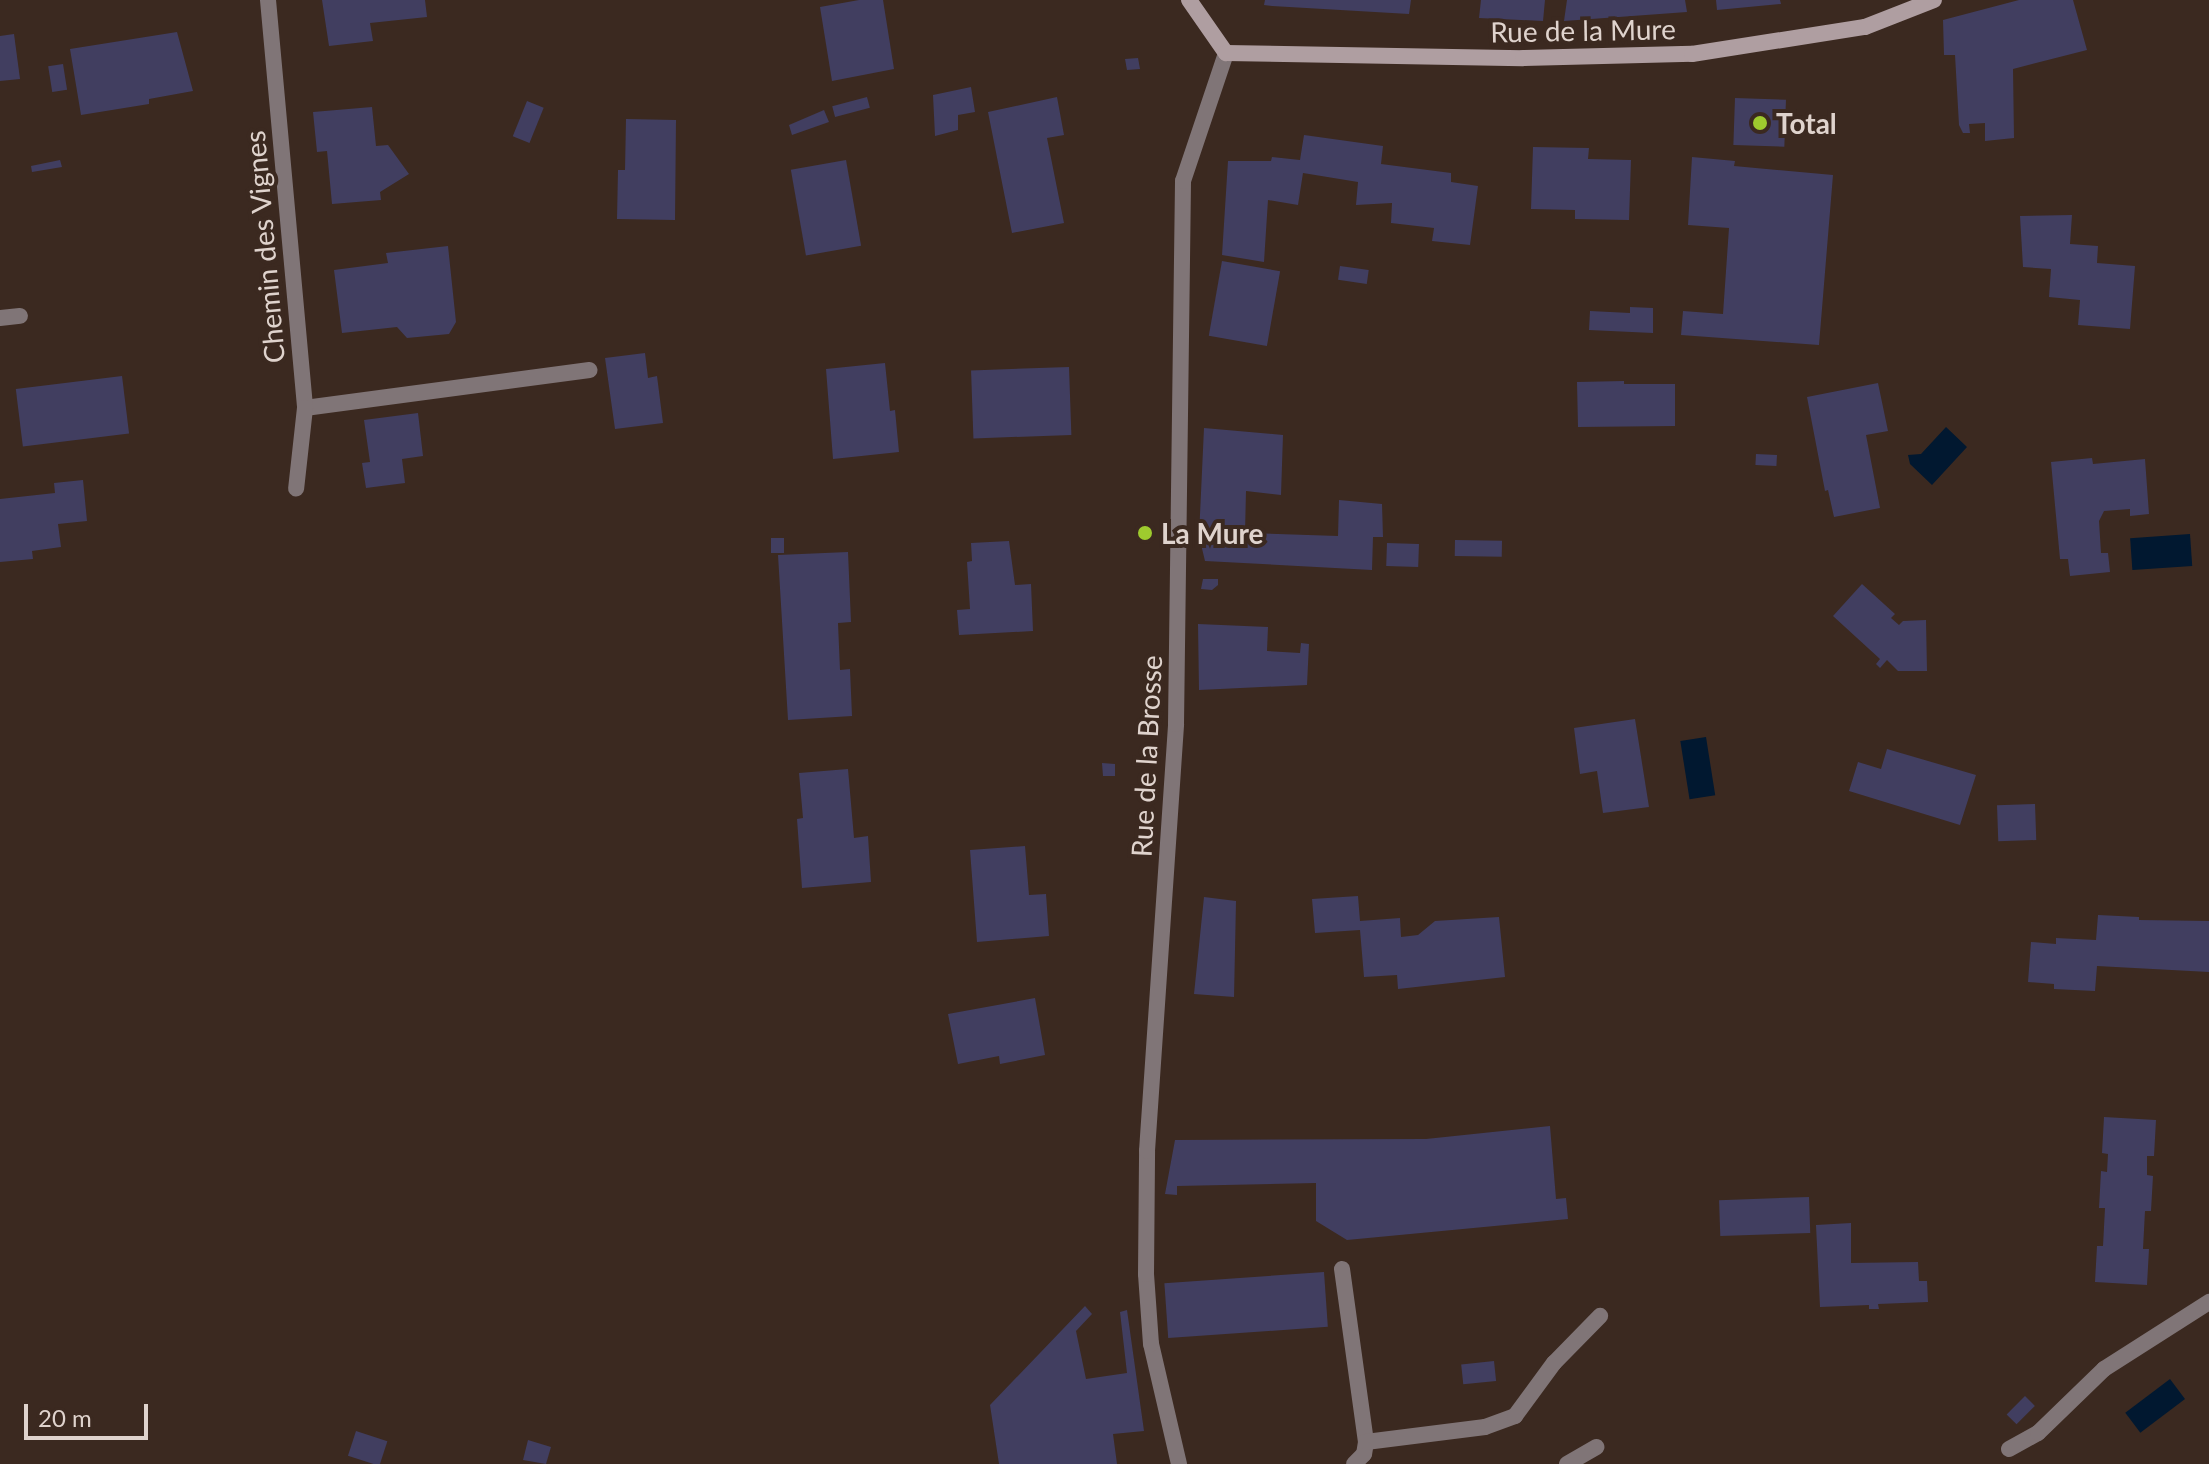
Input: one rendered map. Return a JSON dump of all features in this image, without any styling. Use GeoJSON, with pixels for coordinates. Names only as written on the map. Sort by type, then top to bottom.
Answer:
{"type":"FeatureCollection","features":[{"type":"Feature","properties":{"kind":"main road"},"geometry":{"type":"LineString","coordinates":[[1189,0],[1226,53]]}},
{"type":"Feature","properties":{"kind":"main road","name":"Rue de la Mure"},"geometry":{"type":"LineString","coordinates":[[1226,53],[1523,58],[1692,54],[1865,27],[1934,0]]}},
{"type":"Feature","properties":{"kind":"street","name":"Chemin des Vignes"},"geometry":{"type":"LineString","coordinates":[[268,0],[305,408],[296,489]]}},
{"type":"Feature","properties":{"kind":"street","name":"Rue de la Brosse"},"geometry":{"type":"LineString","coordinates":[[1179,1464],[1151,1344],[1146,1274],[1147,1151],[1176,724],[1183,181],[1226,53]]}},
{"type":"Feature","properties":{"kind":"street"},"geometry":{"type":"LineString","coordinates":[[0,318],[20,316]]}},
{"type":"Feature","properties":{"kind":"street"},"geometry":{"type":"LineString","coordinates":[[305,408],[589,370]]}},
{"type":"Feature","properties":{"kind":"street"},"geometry":{"type":"LineString","coordinates":[[1342,1269],[1366,1442],[1364,1454],[1354,1464]]}},
{"type":"Feature","properties":{"kind":"street"},"geometry":{"type":"LineString","coordinates":[[2009,1449],[2038,1433],[2104,1369],[2209,1302]]}},
{"type":"Feature","properties":{"kind":"street"},"geometry":{"type":"LineString","coordinates":[[1366,1442],[1485,1427],[1515,1416],[1554,1363],[1600,1316]]}},
{"type":"Feature","properties":{"kind":"street"},"geometry":{"type":"LineString","coordinates":[[1567,1464],[1597,1447]]}},
{"type":"Feature","properties":{"kind":"water"},"geometry":{"type":"Polygon","coordinates":[[[1946,427],[1967,447],[1932,485],[1910,464],[1908,455],[1921,454],[1946,427]]]}},
{"type":"Feature","properties":{"kind":"water"},"geometry":{"type":"Polygon","coordinates":[[[2190,534],[2192,566],[2132,570],[2130,538],[2190,534]]]}},
{"type":"Feature","properties":{"kind":"water"},"geometry":{"type":"Polygon","coordinates":[[[1706,737],[1715,795],[1690,799],[1680,741],[1706,737]]]}},
{"type":"Feature","properties":{"kind":"water"},"geometry":{"type":"Polygon","coordinates":[[[2170,1379],[2185,1399],[2140,1433],[2125,1413],[2170,1379]]]}},
{"type":"Feature","properties":{"kind":"building"},"geometry":{"type":"Polygon","coordinates":[[[322,0],[425,0],[427,17],[370,23],[373,41],[329,46],[322,0]]]}},
{"type":"Feature","properties":{"kind":"building"},"geometry":{"type":"Polygon","coordinates":[[[859,0],[883,0],[894,69],[832,81],[820,7],[859,0]]]}},
{"type":"Feature","properties":{"kind":"building"},"geometry":{"type":"Polygon","coordinates":[[[1265,0],[1411,0],[1409,14],[1272,6],[1264,5],[1265,0]]]}},
{"type":"Feature","properties":{"kind":"building"},"geometry":{"type":"Polygon","coordinates":[[[1481,0],[1545,0],[1543,21],[1479,18],[1481,0]]]}},
{"type":"Feature","properties":{"kind":"building"},"geometry":{"type":"Polygon","coordinates":[[[1567,0],[1685,0],[1687,12],[1564,21],[1567,0]]]}},
{"type":"Feature","properties":{"kind":"building"},"geometry":{"type":"Polygon","coordinates":[[[1716,0],[1780,0],[1781,4],[1717,10],[1716,0]]]}},
{"type":"Feature","properties":{"kind":"building"},"geometry":{"type":"Polygon","coordinates":[[[2019,0],[2073,0],[2087,50],[2013,69],[2014,138],[1985,141],[1985,123],[1969,124],[1970,133],[1963,133],[1959,125],[1955,55],[1944,55],[1943,20],[2019,0]]]}},
{"type":"Feature","properties":{"kind":"building"},"geometry":{"type":"Polygon","coordinates":[[[177,32],[193,91],[149,99],[149,104],[81,115],[70,49],[177,32]]]}},
{"type":"Feature","properties":{"kind":"building"},"geometry":{"type":"Polygon","coordinates":[[[14,34],[20,79],[0,81],[0,36],[14,34]]]}},
{"type":"Feature","properties":{"kind":"building"},"geometry":{"type":"Polygon","coordinates":[[[1138,58],[1140,69],[1127,70],[1125,59],[1138,58]]]}},
{"type":"Feature","properties":{"kind":"building"},"geometry":{"type":"Polygon","coordinates":[[[63,64],[67,90],[52,92],[48,66],[63,64]]]}},
{"type":"Feature","properties":{"kind":"building"},"geometry":{"type":"Polygon","coordinates":[[[971,87],[975,112],[958,115],[958,130],[935,136],[933,95],[971,87]]]}},
{"type":"Feature","properties":{"kind":"building"},"geometry":{"type":"Polygon","coordinates":[[[867,97],[870,108],[835,117],[832,106],[867,97]]]}},
{"type":"Feature","properties":{"kind":"building"},"geometry":{"type":"Polygon","coordinates":[[[1057,97],[1064,135],[1047,138],[1064,223],[1012,233],[988,112],[1057,97]]]}},
{"type":"Feature","properties":{"kind":"building","name":"Total"},"geometry":{"type":"Polygon","coordinates":[[[1735,98],[1786,100],[1784,147],[1733,145],[1735,98]]]}},
{"type":"Feature","properties":{"kind":"building"},"geometry":{"type":"Polygon","coordinates":[[[527,101],[544,108],[529,143],[513,136],[527,101]]]}},
{"type":"Feature","properties":{"kind":"building"},"geometry":{"type":"Polygon","coordinates":[[[372,107],[376,146],[388,145],[409,174],[380,192],[381,200],[332,204],[327,151],[317,152],[313,112],[372,107]]]}},
{"type":"Feature","properties":{"kind":"building"},"geometry":{"type":"Polygon","coordinates":[[[824,110],[829,122],[792,135],[789,125],[824,110]]]}},
{"type":"Feature","properties":{"kind":"building"},"geometry":{"type":"Polygon","coordinates":[[[626,119],[676,120],[675,220],[617,219],[618,170],[625,170],[626,119]]]}},
{"type":"Feature","properties":{"kind":"building"},"geometry":{"type":"Polygon","coordinates":[[[1304,135],[1383,146],[1381,164],[1451,173],[1451,182],[1478,186],[1470,245],[1432,241],[1434,228],[1391,223],[1392,203],[1356,205],[1358,182],[1303,173],[1298,205],[1268,200],[1264,262],[1222,255],[1228,161],[1271,161],[1272,157],[1300,160],[1304,135]]]}},
{"type":"Feature","properties":{"kind":"building"},"geometry":{"type":"Polygon","coordinates":[[[1533,147],[1589,148],[1588,159],[1631,160],[1629,220],[1575,219],[1575,210],[1531,209],[1533,147]]]}},
{"type":"Feature","properties":{"kind":"building"},"geometry":{"type":"Polygon","coordinates":[[[1692,157],[1735,161],[1734,166],[1833,175],[1819,345],[1681,335],[1683,311],[1723,314],[1729,228],[1688,225],[1692,157]]]}},
{"type":"Feature","properties":{"kind":"building"},"geometry":{"type":"Polygon","coordinates":[[[60,160],[62,167],[32,172],[31,166],[60,160]]]}},
{"type":"Feature","properties":{"kind":"building"},"geometry":{"type":"Polygon","coordinates":[[[846,160],[861,246],[806,255],[791,170],[846,160]]]}},
{"type":"Feature","properties":{"kind":"building"},"geometry":{"type":"Polygon","coordinates":[[[2072,215],[2070,244],[2098,246],[2097,263],[2135,266],[2130,329],[2078,325],[2080,300],[2049,297],[2051,269],[2023,267],[2020,216],[2072,215]]]}},
{"type":"Feature","properties":{"kind":"building"},"geometry":{"type":"Polygon","coordinates":[[[448,246],[456,322],[449,334],[407,338],[397,327],[342,333],[334,270],[388,263],[386,253],[448,246]]]}},
{"type":"Feature","properties":{"kind":"building"},"geometry":{"type":"Polygon","coordinates":[[[1222,261],[1280,271],[1267,346],[1209,336],[1222,261]]]}},
{"type":"Feature","properties":{"kind":"building"},"geometry":{"type":"Polygon","coordinates":[[[1340,266],[1369,270],[1367,284],[1338,280],[1340,266]]]}},
{"type":"Feature","properties":{"kind":"building"},"geometry":{"type":"Polygon","coordinates":[[[1630,307],[1653,308],[1653,333],[1589,330],[1590,311],[1630,313],[1630,307]]]}},
{"type":"Feature","properties":{"kind":"building"},"geometry":{"type":"Polygon","coordinates":[[[645,353],[648,378],[657,376],[663,423],[615,429],[605,358],[645,353]]]}},
{"type":"Feature","properties":{"kind":"building"},"geometry":{"type":"Polygon","coordinates":[[[885,363],[890,411],[895,410],[899,452],[833,459],[826,369],[885,363]]]}},
{"type":"Feature","properties":{"kind":"building"},"geometry":{"type":"Polygon","coordinates":[[[1069,367],[1071,435],[973,438],[971,370],[1069,367]]]}},
{"type":"Feature","properties":{"kind":"building"},"geometry":{"type":"Polygon","coordinates":[[[122,376],[129,434],[23,447],[16,389],[122,376]]]}},
{"type":"Feature","properties":{"kind":"building"},"geometry":{"type":"Polygon","coordinates":[[[1624,381],[1624,384],[1675,384],[1675,426],[1578,427],[1577,382],[1624,381]]]}},
{"type":"Feature","properties":{"kind":"building"},"geometry":{"type":"Polygon","coordinates":[[[1878,383],[1888,431],[1866,435],[1880,508],[1834,517],[1828,490],[1825,491],[1807,397],[1878,383]]]}},
{"type":"Feature","properties":{"kind":"building"},"geometry":{"type":"Polygon","coordinates":[[[418,413],[423,456],[402,459],[405,483],[366,488],[362,463],[370,462],[364,420],[418,413]]]}},
{"type":"Feature","properties":{"kind":"building"},"geometry":{"type":"Polygon","coordinates":[[[1204,428],[1283,435],[1281,495],[1246,491],[1245,533],[1338,536],[1339,500],[1382,504],[1383,537],[1373,537],[1372,570],[1205,561],[1199,536],[1204,428]]]}},
{"type":"Feature","properties":{"kind":"building"},"geometry":{"type":"Polygon","coordinates":[[[1756,454],[1777,455],[1776,466],[1755,465],[1756,454]]]}},
{"type":"Feature","properties":{"kind":"building"},"geometry":{"type":"Polygon","coordinates":[[[2092,458],[2093,464],[2145,459],[2149,514],[2130,516],[2130,509],[2104,511],[2099,521],[2101,553],[2108,553],[2110,572],[2070,576],[2068,559],[2060,559],[2051,462],[2092,458]]]}},
{"type":"Feature","properties":{"kind":"building"},"geometry":{"type":"Polygon","coordinates":[[[83,480],[87,521],[58,524],[61,547],[32,551],[33,559],[0,562],[0,499],[55,493],[54,483],[83,480]]]}},
{"type":"Feature","properties":{"kind":"building"},"geometry":{"type":"Polygon","coordinates":[[[771,538],[784,538],[784,553],[771,553],[771,538]]]}},
{"type":"Feature","properties":{"kind":"building"},"geometry":{"type":"Polygon","coordinates":[[[1455,540],[1502,541],[1502,557],[1455,556],[1455,540]]]}},
{"type":"Feature","properties":{"kind":"building"},"geometry":{"type":"Polygon","coordinates":[[[1009,541],[1015,585],[1031,584],[1033,631],[959,635],[957,610],[970,609],[967,562],[972,561],[971,543],[1009,541]]]}},
{"type":"Feature","properties":{"kind":"building"},"geometry":{"type":"Polygon","coordinates":[[[1387,543],[1419,544],[1418,567],[1386,566],[1387,543]]]}},
{"type":"Feature","properties":{"kind":"building"},"geometry":{"type":"Polygon","coordinates":[[[848,552],[851,622],[838,623],[840,670],[850,669],[852,716],[788,720],[778,555],[848,552]]]}},
{"type":"Feature","properties":{"kind":"building"},"geometry":{"type":"Polygon","coordinates":[[[1203,579],[1218,579],[1218,585],[1212,590],[1201,589],[1203,579]]]}},
{"type":"Feature","properties":{"kind":"building"},"geometry":{"type":"Polygon","coordinates":[[[1862,584],[1895,614],[1891,618],[1899,625],[1903,621],[1926,620],[1927,671],[1898,671],[1887,660],[1880,668],[1876,664],[1880,659],[1833,616],[1862,584]]]}},
{"type":"Feature","properties":{"kind":"building"},"geometry":{"type":"Polygon","coordinates":[[[1198,624],[1268,627],[1267,651],[1300,653],[1301,643],[1309,644],[1307,685],[1199,690],[1198,624]]]}},
{"type":"Feature","properties":{"kind":"building"},"geometry":{"type":"Polygon","coordinates":[[[1635,719],[1649,807],[1603,813],[1597,771],[1580,774],[1574,728],[1635,719]]]}},
{"type":"Feature","properties":{"kind":"building"},"geometry":{"type":"Polygon","coordinates":[[[1887,749],[1976,775],[1960,825],[1849,791],[1858,762],[1881,769],[1887,749]]]}},
{"type":"Feature","properties":{"kind":"building"},"geometry":{"type":"Polygon","coordinates":[[[1102,763],[1115,764],[1115,776],[1103,776],[1102,763]]]}},
{"type":"Feature","properties":{"kind":"building"},"geometry":{"type":"Polygon","coordinates":[[[848,769],[854,838],[868,836],[871,882],[802,888],[797,819],[803,818],[799,773],[848,769]]]}},
{"type":"Feature","properties":{"kind":"building"},"geometry":{"type":"Polygon","coordinates":[[[2035,804],[2036,840],[1998,841],[1997,805],[2035,804]]]}},
{"type":"Feature","properties":{"kind":"building"},"geometry":{"type":"Polygon","coordinates":[[[1025,846],[1029,895],[1046,894],[1049,936],[977,942],[970,850],[1025,846]]]}},
{"type":"Feature","properties":{"kind":"building"},"geometry":{"type":"Polygon","coordinates":[[[1358,896],[1360,921],[1400,918],[1401,937],[1418,935],[1435,921],[1499,917],[1505,977],[1398,989],[1397,975],[1364,977],[1360,930],[1315,933],[1312,899],[1358,896]]]}},
{"type":"Feature","properties":{"kind":"building"},"geometry":{"type":"Polygon","coordinates":[[[1204,897],[1236,901],[1234,997],[1194,994],[1204,897]]]}},
{"type":"Feature","properties":{"kind":"building"},"geometry":{"type":"Polygon","coordinates":[[[2098,915],[2139,917],[2139,920],[2209,921],[2209,972],[2097,966],[2095,991],[2054,989],[2054,984],[2028,982],[2031,942],[2056,944],[2056,938],[2096,940],[2098,915]]]}},
{"type":"Feature","properties":{"kind":"building"},"geometry":{"type":"Polygon","coordinates":[[[1035,998],[1045,1055],[1000,1064],[999,1056],[958,1064],[948,1014],[1035,998]]]}},
{"type":"Feature","properties":{"kind":"building"},"geometry":{"type":"Polygon","coordinates":[[[2104,1117],[2156,1120],[2154,1156],[2147,1156],[2147,1175],[2153,1176],[2151,1211],[2145,1211],[2143,1249],[2149,1249],[2147,1285],[2095,1282],[2097,1246],[2103,1246],[2105,1208],[2099,1208],[2101,1171],[2107,1172],[2108,1154],[2102,1153],[2104,1117]]]}},
{"type":"Feature","properties":{"kind":"building"},"geometry":{"type":"Polygon","coordinates":[[[1550,1126],[1556,1199],[1566,1198],[1568,1219],[1347,1240],[1316,1221],[1316,1183],[1177,1186],[1177,1195],[1165,1194],[1175,1140],[1426,1139],[1550,1126]]]}},
{"type":"Feature","properties":{"kind":"building"},"geometry":{"type":"Polygon","coordinates":[[[1809,1197],[1810,1233],[1720,1236],[1719,1200],[1809,1197]]]}},
{"type":"Feature","properties":{"kind":"building"},"geometry":{"type":"Polygon","coordinates":[[[1851,1223],[1851,1263],[1918,1262],[1919,1281],[1927,1281],[1928,1302],[1878,1304],[1879,1309],[1869,1309],[1869,1305],[1820,1307],[1816,1225],[1851,1223]]]}},
{"type":"Feature","properties":{"kind":"building"},"geometry":{"type":"Polygon","coordinates":[[[1324,1272],[1328,1327],[1168,1338],[1164,1283],[1324,1272]]]}},
{"type":"Feature","properties":{"kind":"building"},"geometry":{"type":"Polygon","coordinates":[[[1085,1306],[1092,1314],[1076,1331],[1086,1379],[1127,1373],[1120,1312],[1127,1310],[1144,1431],[1113,1434],[1117,1464],[999,1464],[990,1405],[1085,1306]]]}},
{"type":"Feature","properties":{"kind":"building"},"geometry":{"type":"Polygon","coordinates":[[[1494,1361],[1496,1381],[1463,1384],[1461,1364],[1494,1361]]]}},
{"type":"Feature","properties":{"kind":"building"},"geometry":{"type":"Polygon","coordinates":[[[2025,1396],[2035,1406],[2017,1424],[2007,1414],[2025,1396]]]}},
{"type":"Feature","properties":{"kind":"building"},"geometry":{"type":"Polygon","coordinates":[[[356,1431],[387,1441],[380,1464],[348,1456],[356,1431]]]}},
{"type":"Feature","properties":{"kind":"building"},"geometry":{"type":"Polygon","coordinates":[[[528,1440],[551,1447],[546,1464],[523,1460],[528,1440]]]}},
{"type":"Feature","properties":{"kind":"place","name":"Total"},"geometry":{"type":"Point","coordinates":[1760,123]}},
{"type":"Feature","properties":{"kind":"place","name":"La Mure"},"geometry":{"type":"Point","coordinates":[1145,533]}}]}
